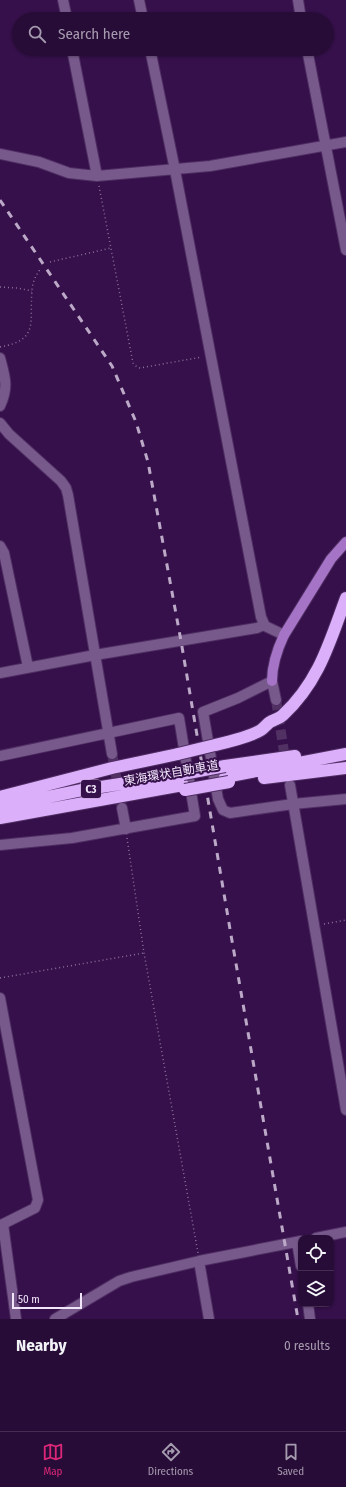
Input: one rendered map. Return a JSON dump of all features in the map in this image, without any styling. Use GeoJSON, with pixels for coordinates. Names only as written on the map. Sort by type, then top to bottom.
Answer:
{"type":"FeatureCollection","features":[{"type":"Feature","properties":{"kind":"highway"},"geometry":{"type":"LineString","coordinates":[[0,797],[112,768],[233,741],[260,730],[282,716],[299,699],[315,676],[333,635],[346,598]]}},
{"type":"Feature","properties":{"kind":"highway","name":"東海環状自動車道"},"geometry":{"type":"LineString","coordinates":[[226,775],[346,748]]}},
{"type":"Feature","properties":{"kind":"highway","name":"東海環状自動車道"},"geometry":{"type":"LineString","coordinates":[[0,818],[346,754]]}},
{"type":"Feature","properties":{"kind":"highway"},"geometry":{"type":"LineString","coordinates":[[226,775],[346,768]]}},
{"type":"Feature","properties":{"kind":"highway","name":"東海環状自動車道"},"geometry":{"type":"LineString","coordinates":[[0,807],[82,790],[184,783]]}},
{"type":"Feature","properties":{"kind":"street"},"geometry":{"type":"LineString","coordinates":[[63,0],[66,12]]}},
{"type":"Feature","properties":{"kind":"street"},"geometry":{"type":"LineString","coordinates":[[139,0],[142,12]]}},
{"type":"Feature","properties":{"kind":"street"},"geometry":{"type":"LineString","coordinates":[[298,0],[300,12]]}},
{"type":"Feature","properties":{"kind":"street"},"geometry":{"type":"LineString","coordinates":[[73,56],[97,176]]}},
{"type":"Feature","properties":{"kind":"street"},"geometry":{"type":"LineString","coordinates":[[151,56],[175,170],[261,617],[264,625],[284,636]]}},
{"type":"Feature","properties":{"kind":"street"},"geometry":{"type":"LineString","coordinates":[[308,56],[346,250]]}},
{"type":"Feature","properties":{"kind":"street"},"geometry":{"type":"LineString","coordinates":[[0,154],[38,162],[69,173],[97,176],[210,166],[346,142]]}},
{"type":"Feature","properties":{"kind":"street"},"geometry":{"type":"LineString","coordinates":[[0,358],[6,382],[5,395],[0,406]]}},
{"type":"Feature","properties":{"kind":"street"},"geometry":{"type":"LineString","coordinates":[[0,423],[9,434],[66,488],[112,754]]}},
{"type":"Feature","properties":{"kind":"street"},"geometry":{"type":"LineString","coordinates":[[276,700],[272,681],[278,646],[331,559],[346,542]]}},
{"type":"Feature","properties":{"kind":"street"},"geometry":{"type":"LineString","coordinates":[[0,546],[4,553],[28,668]]}},
{"type":"Feature","properties":{"kind":"street"},"geometry":{"type":"LineString","coordinates":[[0,673],[95,655],[257,628],[264,625]]}},
{"type":"Feature","properties":{"kind":"street"},"geometry":{"type":"LineString","coordinates":[[272,681],[238,698],[203,712],[218,799],[223,810],[230,813],[293,804],[346,799]]}},
{"type":"Feature","properties":{"kind":"street"},"geometry":{"type":"LineString","coordinates":[[0,756],[179,718],[195,816],[72,838],[0,845]]}},
{"type":"Feature","properties":{"kind":"street"},"geometry":{"type":"LineString","coordinates":[[290,784],[346,1110]]}},
{"type":"Feature","properties":{"kind":"street"},"geometry":{"type":"LineString","coordinates":[[122,808],[126,828]]}},
{"type":"Feature","properties":{"kind":"street"},"geometry":{"type":"LineString","coordinates":[[0,998],[38,1200],[35,1208],[2,1223],[16,1319]]}},
{"type":"Feature","properties":{"kind":"street"},"geometry":{"type":"LineString","coordinates":[[331,1235],[346,1232]]}},
{"type":"Feature","properties":{"kind":"street"},"geometry":{"type":"LineString","coordinates":[[55,1319],[119,1281],[199,1261],[298,1242]]}},
{"type":"Feature","properties":{"kind":"street"},"geometry":{"type":"LineString","coordinates":[[199,1261],[209,1319]]}},
{"type":"Feature","properties":{"kind":"street"},"geometry":{"type":"LineString","coordinates":[[308,1307],[310,1319]]}},
{"type":"Feature","properties":{"kind":"path"},"geometry":{"type":"LineString","coordinates":[[97,176],[133,363],[136,366],[144,368],[211,355]]}},
{"type":"Feature","properties":{"kind":"path"},"geometry":{"type":"LineString","coordinates":[[50,262],[111,248]]}},
{"type":"Feature","properties":{"kind":"path"},"geometry":{"type":"LineString","coordinates":[[0,347],[19,342],[29,332],[34,280],[41,268]]}},
{"type":"Feature","properties":{"kind":"path"},"geometry":{"type":"LineString","coordinates":[[0,288],[17,288],[32,291]]}},
{"type":"Feature","properties":{"kind":"path"},"geometry":{"type":"LineString","coordinates":[[126,828],[144,953],[199,1261]]}},
{"type":"Feature","properties":{"kind":"path"},"geometry":{"type":"LineString","coordinates":[[314,926],[346,920]]}},
{"type":"Feature","properties":{"kind":"path"},"geometry":{"type":"LineString","coordinates":[[0,978],[144,953]]}},
{"type":"Feature","properties":{"kind":"tunnel"},"geometry":{"type":"LineString","coordinates":[[276,700],[286,765]]}},
{"type":"Feature","properties":{"kind":"tunnel"},"geometry":{"type":"LineString","coordinates":[[112,754],[122,808]]}},
{"type":"Feature","properties":{"kind":"railway"},"geometry":{"type":"LineString","coordinates":[[0,200],[112,366],[136,422],[148,462],[181,641],[298,1319]]}}]}
